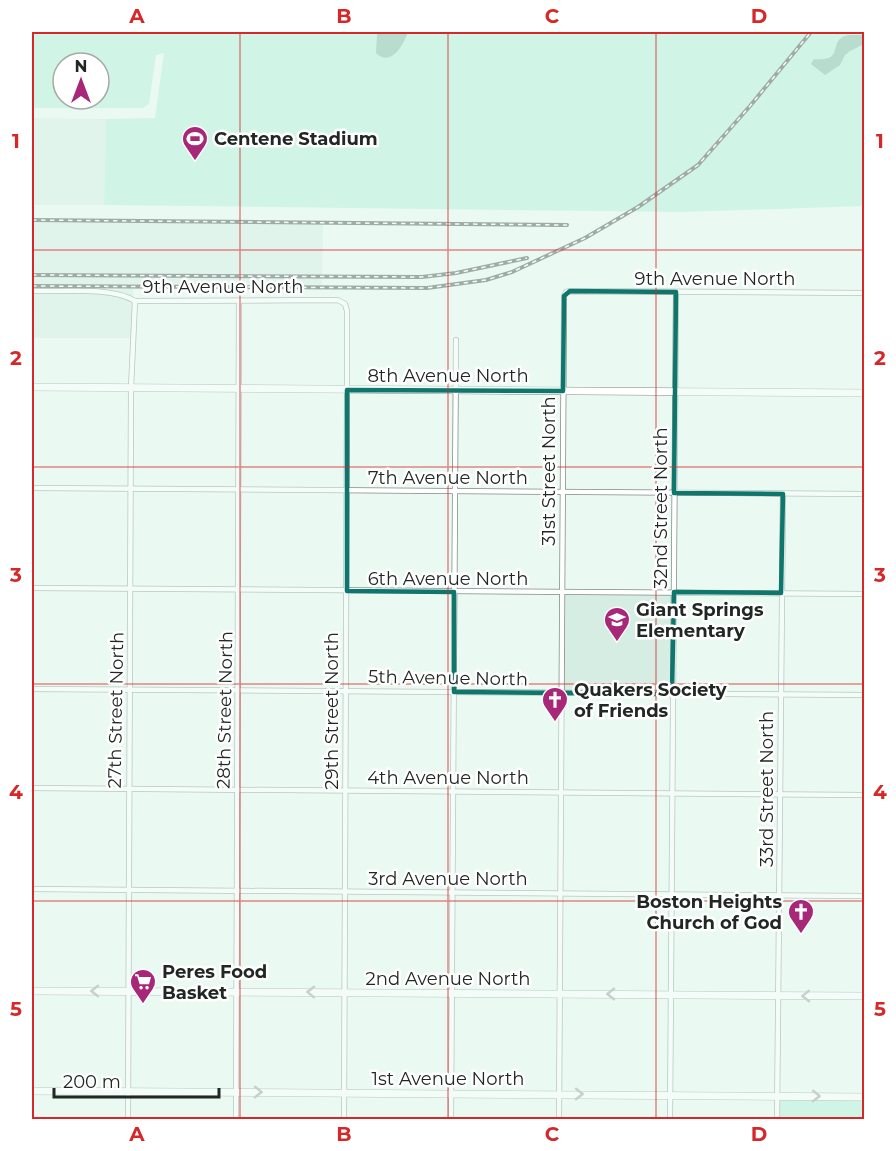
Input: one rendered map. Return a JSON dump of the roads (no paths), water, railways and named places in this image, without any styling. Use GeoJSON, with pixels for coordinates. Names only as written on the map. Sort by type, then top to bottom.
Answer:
{"type":"FeatureCollection","features":[{"type":"Feature","properties":{"kind":"main road","name":"8th Avenue North"},"geometry":{"type":"LineString","coordinates":[[32,387],[864,393]]}},
{"type":"Feature","properties":{"kind":"main road","name":"2nd Avenue North"},"geometry":{"type":"LineString","coordinates":[[32,991],[864,996]]}},
{"type":"Feature","properties":{"kind":"main road","name":"1st Avenue North"},"geometry":{"type":"LineString","coordinates":[[32,1091],[864,1097]]}},
{"type":"Feature","properties":{"kind":"street","name":"9th Avenue North"},"geometry":{"type":"LineString","coordinates":[[32,291],[110,292],[124,295],[135,301],[338,300],[345,304]]}},
{"type":"Feature","properties":{"kind":"street","name":"9th Avenue North"},"geometry":{"type":"LineString","coordinates":[[566,292],[864,293]]}},
{"type":"Feature","properties":{"kind":"street","name":"31st Street North"},"geometry":{"type":"LineString","coordinates":[[559,1119],[561,593],[564,296],[566,292]]}},
{"type":"Feature","properties":{"kind":"street","name":"32nd Street North"},"geometry":{"type":"LineString","coordinates":[[670,1119],[676,292]]}},
{"type":"Feature","properties":{"kind":"street","name":"27th Street North"},"geometry":{"type":"LineString","coordinates":[[128,1119],[131,388],[135,301]]}},
{"type":"Feature","properties":{"kind":"street","name":"28th Street North"},"geometry":{"type":"LineString","coordinates":[[236,1119],[239,301]]}},
{"type":"Feature","properties":{"kind":"street","name":"29th Street North"},"geometry":{"type":"LineString","coordinates":[[344,1119],[347,591],[347,311],[345,304]]}},
{"type":"Feature","properties":{"kind":"street"},"geometry":{"type":"LineString","coordinates":[[451,1119],[456,340]]}},
{"type":"Feature","properties":{"kind":"street","name":"7th Avenue North"},"geometry":{"type":"LineString","coordinates":[[32,488],[864,494]]}},
{"type":"Feature","properties":{"kind":"street","name":"33rd Street North"},"geometry":{"type":"LineString","coordinates":[[777,1119],[783,494]]}},
{"type":"Feature","properties":{"kind":"street","name":"6th Avenue North"},"geometry":{"type":"LineString","coordinates":[[32,588],[864,594]]}},
{"type":"Feature","properties":{"kind":"street","name":"5th Avenue North"},"geometry":{"type":"LineString","coordinates":[[32,689],[864,695]]}},
{"type":"Feature","properties":{"kind":"street","name":"4th Avenue North"},"geometry":{"type":"LineString","coordinates":[[32,788],[864,795]]}},
{"type":"Feature","properties":{"kind":"street","name":"3rd Avenue North"},"geometry":{"type":"LineString","coordinates":[[32,889],[864,896]]}},
{"type":"Feature","properties":{"kind":"railway"},"geometry":{"type":"LineString","coordinates":[[32,286],[427,288],[486,280],[512,272],[585,238],[638,207],[698,165],[811,32]]}},
{"type":"Feature","properties":{"kind":"railway"},"geometry":{"type":"LineString","coordinates":[[32,220],[567,225]]}},
{"type":"Feature","properties":{"kind":"railway"},"geometry":{"type":"LineString","coordinates":[[32,275],[422,277],[456,273],[527,258]]}},
{"type":"Feature","properties":{"kind":"place","name":"Centene Stadium"},"geometry":{"type":"Point","coordinates":[195,162]}},
{"type":"Feature","properties":{"kind":"place","name":"Giant Springs Elementary"},"geometry":{"type":"Point","coordinates":[617,643]}},
{"type":"Feature","properties":{"kind":"place","name":"Quakers Society of Friends"},"geometry":{"type":"Point","coordinates":[555,723]}},
{"type":"Feature","properties":{"kind":"place","name":"Boston Heights Church of God"},"geometry":{"type":"Point","coordinates":[801,935]}},
{"type":"Feature","properties":{"kind":"place","name":"Peres Food Basket"},"geometry":{"type":"Point","coordinates":[143,1005]}}]}
